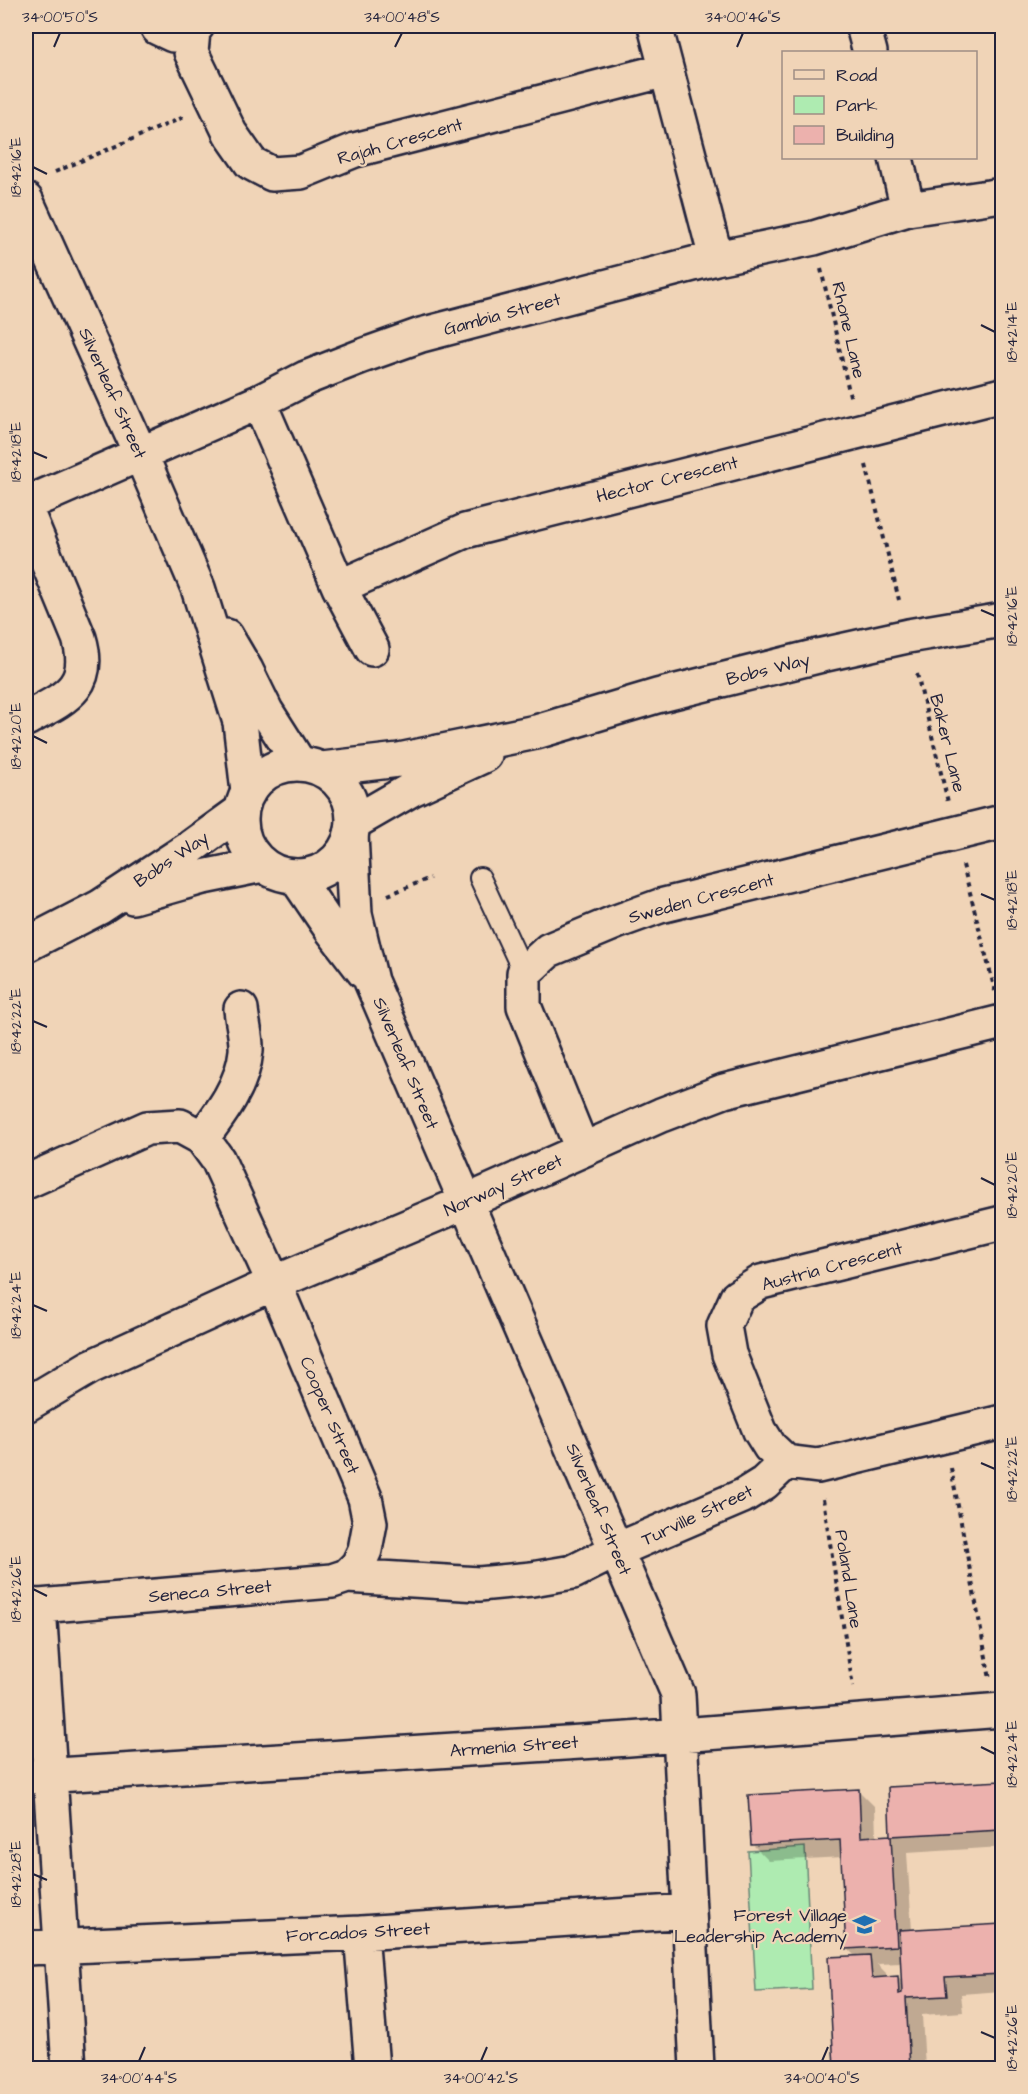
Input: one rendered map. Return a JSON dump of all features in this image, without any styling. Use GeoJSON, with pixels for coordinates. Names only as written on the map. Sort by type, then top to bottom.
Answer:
{"type":"FeatureCollection","features":[{"type":"Feature","properties":{"kind":"street"},"geometry":{"type":"LineString","coordinates":[[157,26],[172,35],[195,28]]}},
{"type":"Feature","properties":{"kind":"street"},"geometry":{"type":"LineString","coordinates":[[656,26],[716,258]]}},
{"type":"Feature","properties":{"kind":"street","name":"Rajah Crescent"},"geometry":{"type":"LineString","coordinates":[[195,28],[191,52],[230,134],[251,164],[272,174],[301,172],[355,150],[666,70]]}},
{"type":"Feature","properties":{"kind":"street"},"geometry":{"type":"LineString","coordinates":[[896,159],[908,209]]}},
{"type":"Feature","properties":{"kind":"street","name":"Gambia Street"},"geometry":{"type":"LineString","coordinates":[[26,504],[259,402],[306,378],[421,335],[716,258],[814,238],[908,209],[1002,195]]}},
{"type":"Feature","properties":{"kind":"street","name":"Silverleaf Street"},"geometry":{"type":"LineString","coordinates":[[26,200],[198,588],[240,722],[245,802]]}},
{"type":"Feature","properties":{"kind":"street","name":"Hector Crescent"},"geometry":{"type":"LineString","coordinates":[[339,587],[465,531],[1002,395]]}},
{"type":"Feature","properties":{"kind":"street"},"geometry":{"type":"LineString","coordinates":[[259,402],[339,587],[372,649]]}},
{"type":"Feature","properties":{"kind":"street"},"geometry":{"type":"LineString","coordinates":[[26,510],[79,638],[84,664],[74,689],[65,698],[26,719]]}},
{"type":"Feature","properties":{"kind":"street","name":"Silverleaf Street"},"geometry":{"type":"LineString","coordinates":[[198,588],[246,670],[266,711],[311,766]]}},
{"type":"Feature","properties":{"kind":"street","name":"Bobs Way"},"geometry":{"type":"LineString","coordinates":[[311,766],[399,760],[536,732],[657,696],[822,655],[908,636],[1002,620]]}},
{"type":"Feature","properties":{"kind":"street","name":"Bobs Way"},"geometry":{"type":"LineString","coordinates":[[352,828],[412,789],[536,732]]}},
{"type":"Feature","properties":{"kind":"street"},"geometry":{"type":"LineString","coordinates":[[352,828],[345,848],[330,864],[310,874],[296,876],[278,873],[263,865],[250,850],[242,831],[245,802],[258,780],[284,765],[311,766],[339,783],[350,801],[352,828],[356,914],[371,981]]}},
{"type":"Feature","properties":{"kind":"street","name":"Bobs Way"},"geometry":{"type":"LineString","coordinates":[[26,945],[100,907],[190,848],[245,802]]}},
{"type":"Feature","properties":{"kind":"street","name":"Sweden Crescent"},"geometry":{"type":"LineString","coordinates":[[524,973],[549,950],[660,906],[1002,822]]}},
{"type":"Feature","properties":{"kind":"street","name":"Bobs Way"},"geometry":{"type":"LineString","coordinates":[[100,907],[203,877],[263,865]]}},
{"type":"Feature","properties":{"kind":"street"},"geometry":{"type":"LineString","coordinates":[[296,876],[331,929],[371,981]]}},
{"type":"Feature","properties":{"kind":"street"},"geometry":{"type":"LineString","coordinates":[[524,973],[524,1006],[582,1149]]}},
{"type":"Feature","properties":{"kind":"street","name":"Silverleaf Street"},"geometry":{"type":"LineString","coordinates":[[371,981],[678,1694],[697,2068]]}},
{"type":"Feature","properties":{"kind":"street","name":"Norway Street"},"geometry":{"type":"LineString","coordinates":[[26,1405],[90,1367],[274,1283],[466,1202],[661,1115],[724,1091],[999,1008]]}},
{"type":"Feature","properties":{"kind":"street"},"geometry":{"type":"LineString","coordinates":[[26,1182],[147,1128],[180,1126],[202,1138],[219,1117],[240,1081],[246,1050],[241,1009]]}},
{"type":"Feature","properties":{"kind":"street","name":"Cooper Street"},"geometry":{"type":"LineString","coordinates":[[202,1138],[218,1160],[274,1283],[365,1498],[370,1523],[365,1550],[358,1565],[348,1576]]}},
{"type":"Feature","properties":{"kind":"street","name":"Austria Crescent"},"geometry":{"type":"LineString","coordinates":[[802,1464],[770,1447],[760,1431],[729,1354],[724,1326],[737,1297],[761,1282],[1002,1223]]}},
{"type":"Feature","properties":{"kind":"street","name":"Turville Street"},"geometry":{"type":"LineString","coordinates":[[348,1576],[479,1584],[573,1572],[617,1550],[743,1496],[802,1464],[1002,1422]]}},
{"type":"Feature","properties":{"kind":"street","name":"Seneca Street"},"geometry":{"type":"LineString","coordinates":[[32,1605],[332,1581],[348,1576]]}},
{"type":"Feature","properties":{"kind":"street"},"geometry":{"type":"LineString","coordinates":[[32,1605],[38,1776],[60,1946],[69,2068]]}},
{"type":"Feature","properties":{"kind":"street","name":"Armenia Street"},"geometry":{"type":"LineString","coordinates":[[38,1776],[680,1735],[997,1700]]}},
{"type":"Feature","properties":{"kind":"street","name":"Forcados Street"},"geometry":{"type":"LineString","coordinates":[[26,1948],[361,1933],[689,1911]]}},
{"type":"Feature","properties":{"kind":"street"},"geometry":{"type":"LineString","coordinates":[[361,1933],[372,2068]]}},
{"type":"Feature","properties":{"kind":"lane"},"geometry":{"type":"LineString","coordinates":[[480,878],[524,973]]}},
{"type":"Feature","properties":{"kind":"path"},"geometry":{"type":"LineString","coordinates":[[55,172],[185,117]]}},
{"type":"Feature","properties":{"kind":"path","name":"Rhone Lane"},"geometry":{"type":"LineString","coordinates":[[820,265],[853,411]]}},
{"type":"Feature","properties":{"kind":"path"},"geometry":{"type":"LineString","coordinates":[[864,455],[899,600]]}},
{"type":"Feature","properties":{"kind":"path","name":"Baker Lane"},"geometry":{"type":"LineString","coordinates":[[917,674],[950,807]]}},
{"type":"Feature","properties":{"kind":"path"},"geometry":{"type":"LineString","coordinates":[[962,858],[999,1008]]}},
{"type":"Feature","properties":{"kind":"path"},"geometry":{"type":"LineString","coordinates":[[381,898],[430,878]]}},
{"type":"Feature","properties":{"kind":"path"},"geometry":{"type":"LineString","coordinates":[[945,1435],[997,1700]]}},
{"type":"Feature","properties":{"kind":"path","name":"Poland Lane"},"geometry":{"type":"LineString","coordinates":[[802,1464],[854,1697]]}},
{"type":"Feature","properties":{"kind":"green space"},"geometry":{"type":"Polygon","coordinates":[[[805,1847],[812,1989],[756,1992],[748,1851],[805,1847]]]}},
{"type":"Feature","properties":{"kind":"building"},"geometry":{"type":"Polygon","coordinates":[[[1002,1781],[1002,1830],[891,1836],[897,1946],[846,1949],[840,1840],[751,1845],[748,1795],[859,1789],[861,1837],[890,1835],[888,1787],[1002,1781]]]}},
{"type":"Feature","properties":{"kind":"building"},"geometry":{"type":"Polygon","coordinates":[[[1002,1924],[1002,1974],[945,1977],[947,1996],[906,1998],[910,2068],[834,2068],[828,1957],[870,1955],[872,1978],[898,1976],[899,1994],[902,1993],[899,1930],[1002,1924]]]}},
{"type":"Feature","properties":{"kind":"place","name":"Forest Village Leadership Academy"},"geometry":{"type":"Point","coordinates":[865,1925]}}]}
